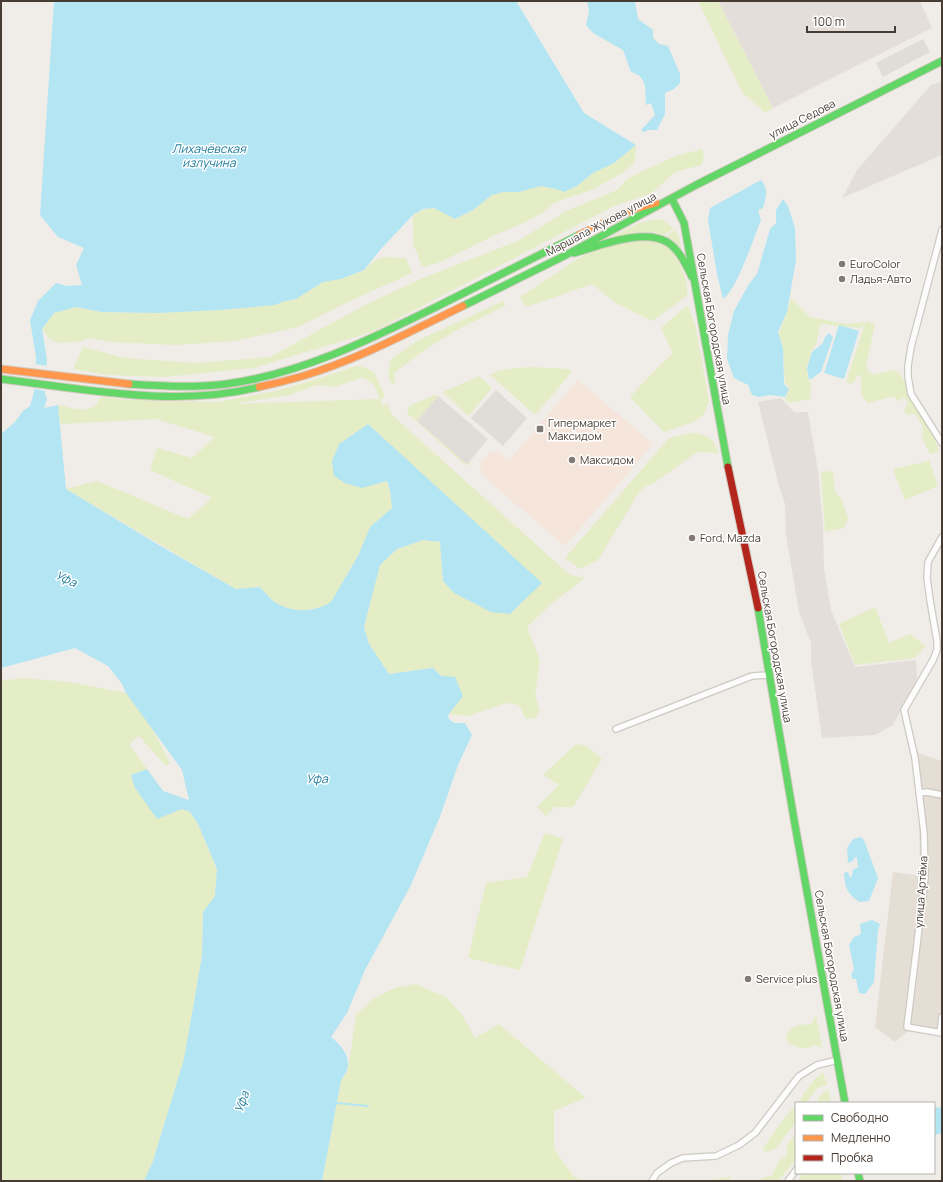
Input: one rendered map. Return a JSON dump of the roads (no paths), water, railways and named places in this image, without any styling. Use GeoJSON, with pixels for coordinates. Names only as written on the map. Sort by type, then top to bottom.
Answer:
{"type":"FeatureCollection","features":[{"type":"Feature","properties":{"kind":"main road","name":"улица Седова"},"geometry":{"type":"LineString","coordinates":[[672,199],[696,185],[942,61]]}},
{"type":"Feature","properties":{"kind":"main road","name":"Маршала Жукова улица"},"geometry":{"type":"LineString","coordinates":[[1,379],[99,391],[157,396],[216,395],[256,388],[303,376],[350,360],[385,344],[566,255],[672,199]]}},
{"type":"Feature","properties":{"kind":"main road","name":"Маршала Жукова улица"},"geometry":{"type":"LineString","coordinates":[[1,369],[151,386],[218,385],[253,380],[316,362],[347,350],[374,338],[620,215],[631,210],[672,199]]}},
{"type":"Feature","properties":{"kind":"main road","name":"Сельская Богородская улица"},"geometry":{"type":"LineString","coordinates":[[672,199],[684,223],[724,450],[753,582],[845,1102]]}},
{"type":"Feature","properties":{"kind":"main road"},"geometry":{"type":"LineString","coordinates":[[566,255],[620,240],[637,237],[655,237],[667,241],[677,250],[695,282]]}},
{"type":"Feature","properties":{"kind":"street"},"geometry":{"type":"LineString","coordinates":[[942,230],[913,341],[908,366],[911,394],[942,443]]}},
{"type":"Feature","properties":{"kind":"street","name":"улица Артёма"},"geometry":{"type":"LineString","coordinates":[[941,1032],[907,1027],[925,878],[924,833],[915,758],[904,710],[933,660],[937,650],[937,641],[927,578],[928,562],[942,536]]}},
{"type":"Feature","properties":{"kind":"street"},"geometry":{"type":"LineString","coordinates":[[616,729],[752,676],[770,675]]}},
{"type":"Feature","properties":{"kind":"street"},"geometry":{"type":"LineString","coordinates":[[919,793],[927,792],[942,795]]}},
{"type":"Feature","properties":{"kind":"street"},"geometry":{"type":"LineString","coordinates":[[941,1032],[942,1017]]}},
{"type":"Feature","properties":{"kind":"street"},"geometry":{"type":"LineString","coordinates":[[652,1181],[657,1173],[671,1163],[683,1158],[716,1156],[739,1145],[755,1133],[799,1076],[817,1065],[838,1060]]}},
{"type":"Feature","properties":{"kind":"street"},"geometry":{"type":"LineString","coordinates":[[788,1181],[795,1171]]}},
{"type":"Feature","properties":{"kind":"water"},"geometry":{"type":"Polygon","coordinates":[[[54,1],[516,1],[584,113],[636,145],[614,163],[593,173],[577,186],[564,192],[541,186],[519,192],[503,192],[492,195],[473,210],[455,219],[434,208],[423,209],[413,215],[381,249],[364,270],[341,279],[323,282],[296,299],[275,305],[221,310],[158,313],[101,312],[76,307],[54,313],[42,329],[47,360],[45,394],[47,399],[44,408],[58,405],[66,489],[236,589],[260,587],[275,603],[298,610],[318,608],[331,602],[359,554],[370,527],[392,508],[390,490],[387,481],[362,488],[345,483],[334,476],[332,461],[339,444],[368,424],[542,583],[510,614],[491,612],[454,593],[443,581],[440,542],[423,540],[397,549],[380,565],[364,627],[369,644],[389,674],[433,668],[441,676],[455,677],[463,696],[449,714],[448,718],[454,723],[465,723],[472,735],[458,765],[441,814],[411,885],[365,970],[347,1013],[331,1037],[341,1046],[345,1053],[348,1067],[341,1081],[322,1181],[144,1181],[153,1161],[184,1059],[202,956],[203,912],[215,896],[217,869],[198,824],[190,812],[182,809],[157,819],[135,788],[131,775],[147,769],[163,791],[189,800],[182,770],[108,666],[75,648],[1,668],[1,434],[15,422],[23,411],[30,406],[34,392],[36,357],[30,320],[38,301],[56,283],[67,286],[82,285],[76,265],[84,248],[58,237],[40,215],[54,1]]]}},
{"type":"Feature","properties":{"kind":"water"},"geometry":{"type":"Polygon","coordinates":[[[587,1],[635,1],[638,19],[653,30],[653,38],[659,44],[668,46],[680,74],[680,83],[674,89],[665,93],[665,114],[657,130],[648,130],[644,132],[641,130],[655,115],[651,103],[646,105],[643,80],[631,72],[623,50],[593,33],[586,25],[589,11],[587,1]]]}},
{"type":"Feature","properties":{"kind":"water"},"geometry":{"type":"Polygon","coordinates":[[[761,180],[764,183],[766,193],[763,208],[758,210],[761,220],[740,274],[729,293],[723,299],[717,274],[708,220],[710,208],[761,180]]]}},
{"type":"Feature","properties":{"kind":"water"},"geometry":{"type":"Polygon","coordinates":[[[783,199],[788,206],[795,228],[796,260],[787,312],[778,332],[783,348],[784,384],[789,389],[785,397],[771,395],[759,397],[752,395],[748,385],[734,378],[727,359],[728,335],[734,311],[749,284],[757,274],[770,229],[776,223],[776,210],[783,199]]]}},
{"type":"Feature","properties":{"kind":"water"},"geometry":{"type":"Polygon","coordinates":[[[839,325],[859,331],[844,379],[824,373],[839,325]]]}},
{"type":"Feature","properties":{"kind":"water"},"geometry":{"type":"Polygon","coordinates":[[[829,333],[833,337],[821,372],[809,380],[807,368],[812,352],[823,343],[825,337],[829,333]]]}},
{"type":"Feature","properties":{"kind":"water"},"geometry":{"type":"Polygon","coordinates":[[[861,837],[864,840],[878,878],[869,901],[859,902],[847,890],[844,873],[848,872],[850,877],[852,876],[853,869],[858,868],[857,858],[855,857],[853,861],[848,863],[847,848],[853,839],[861,837]]]}},
{"type":"Feature","properties":{"kind":"water"},"geometry":{"type":"Polygon","coordinates":[[[872,920],[880,924],[878,930],[874,982],[865,994],[859,993],[856,979],[852,979],[851,975],[854,969],[849,945],[854,937],[861,934],[860,924],[872,920]]]}},
{"type":"Feature","properties":{"kind":"water"},"geometry":{"type":"Polygon","coordinates":[[[935,1107],[942,1108],[942,1133],[935,1135],[935,1107]]]}},
{"type":"Feature","properties":{"kind":"waterway"},"geometry":{"type":"LineString","coordinates":[[337,1103],[368,1106]]}},
{"type":"Feature","properties":{"kind":"place","name":"EuroColor"},"geometry":{"type":"Point","coordinates":[842,264]}},
{"type":"Feature","properties":{"kind":"place","name":"Ладья-Авто"},"geometry":{"type":"Point","coordinates":[842,279]}},
{"type":"Feature","properties":{"kind":"place","name":"Гипермаркет Максидом"},"geometry":{"type":"Point","coordinates":[540,429]}},
{"type":"Feature","properties":{"kind":"place","name":"Максидом"},"geometry":{"type":"Point","coordinates":[572,460]}},
{"type":"Feature","properties":{"kind":"place","name":"Ford, Mazda"},"geometry":{"type":"Point","coordinates":[692,538]}},
{"type":"Feature","properties":{"kind":"place","name":"Service plus"},"geometry":{"type":"Point","coordinates":[748,979]}},
{"type":"Feature","properties":{"kind":"water label","name":"Лихачёвская излучина"},"geometry":{"type":"Point","coordinates":[209,156]}},
{"type":"Feature","properties":{"kind":"water label","name":"Уфа"},"geometry":{"type":"Point","coordinates":[66,579]}},
{"type":"Feature","properties":{"kind":"water label","name":"Уфа"},"geometry":{"type":"Point","coordinates":[317,779]}},
{"type":"Feature","properties":{"kind":"water label","name":"Уфа"},"geometry":{"type":"Point","coordinates":[242,1102]}}]}
